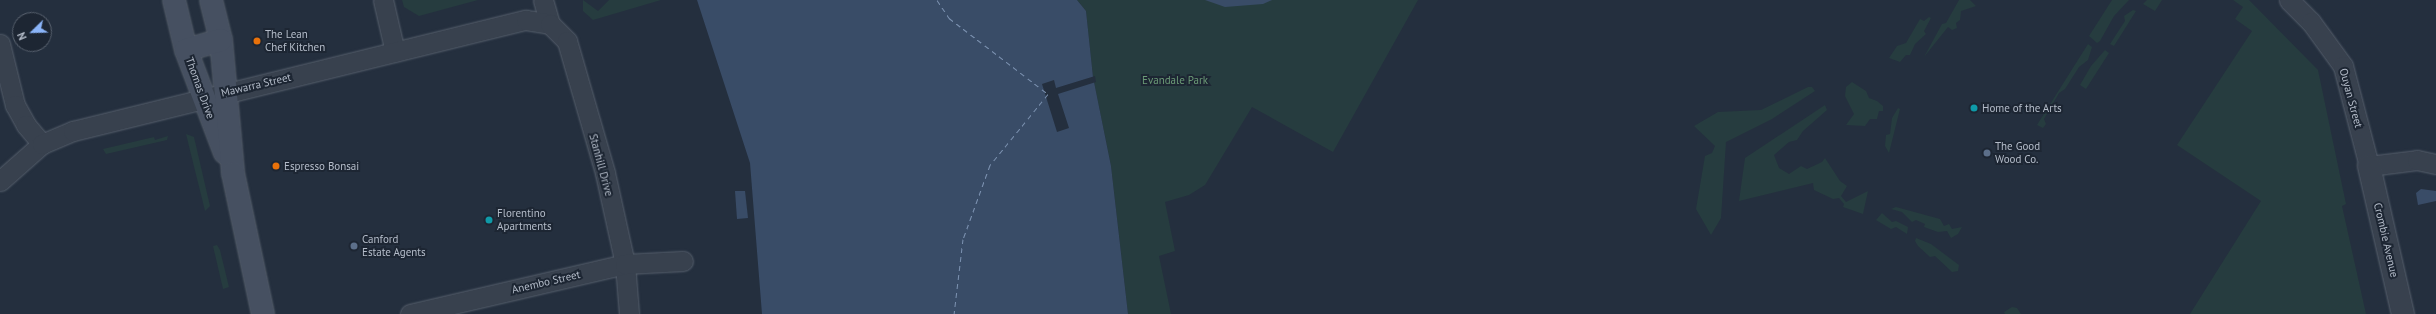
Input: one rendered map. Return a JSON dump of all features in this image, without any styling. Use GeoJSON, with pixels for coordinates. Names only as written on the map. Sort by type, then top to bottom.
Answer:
{"type":"FeatureCollection","features":[{"type":"Feature","properties":{"kind":"main road","name":"Thomas Drive"},"geometry":{"type":"LineString","coordinates":[[174,0],[186,50],[203,98],[233,173]]}},
{"type":"Feature","properties":{"kind":"main road","name":"Thomas Drive"},"geometry":{"type":"LineString","coordinates":[[211,0],[221,40],[227,92],[233,173],[263,314]]}},
{"type":"Feature","properties":{"kind":"main road"},"geometry":{"type":"LineString","coordinates":[[186,50],[221,40]]}},
{"type":"Feature","properties":{"kind":"street"},"geometry":{"type":"LineString","coordinates":[[383,0],[395,52]]}},
{"type":"Feature","properties":{"kind":"street","name":"Stanhill Drive"},"geometry":{"type":"LineString","coordinates":[[543,0],[550,24],[567,41],[605,173],[625,264],[629,314]]}},
{"type":"Feature","properties":{"kind":"street","name":"Ouyan Street"},"geometry":{"type":"LineString","coordinates":[[2289,0],[2312,22],[2343,66],[2369,166]]}},
{"type":"Feature","properties":{"kind":"street","name":"Mawarra Street"},"geometry":{"type":"LineString","coordinates":[[0,181],[42,144],[72,131],[526,20],[550,24]]}},
{"type":"Feature","properties":{"kind":"street"},"geometry":{"type":"LineString","coordinates":[[0,44],[15,105],[26,125],[42,144]]}},
{"type":"Feature","properties":{"kind":"street"},"geometry":{"type":"LineString","coordinates":[[2369,166],[2417,160],[2436,164]]}},
{"type":"Feature","properties":{"kind":"street","name":"Crombie Avenue"},"geometry":{"type":"LineString","coordinates":[[2369,166],[2402,314]]}},
{"type":"Feature","properties":{"kind":"street","name":"Anembo Street"},"geometry":{"type":"LineString","coordinates":[[410,314],[625,264],[683,262]]}},
{"type":"Feature","properties":{"kind":"green space"},"geometry":{"type":"Polygon","coordinates":[[[402,0],[478,0],[419,16],[404,7],[402,0]]]}},
{"type":"Feature","properties":{"kind":"green space"},"geometry":{"type":"Polygon","coordinates":[[[583,0],[598,11],[609,0],[661,0],[593,20],[583,11],[583,0]]]}},
{"type":"Feature","properties":{"kind":"green space","name":"Evandale Park"},"geometry":{"type":"Polygon","coordinates":[[[1077,0],[1418,0],[1333,152],[1252,107],[1205,185],[1189,195],[1165,202],[1175,251],[1159,256],[1171,314],[1128,314],[1111,166],[1093,77],[1086,11],[1077,0]]]}},
{"type":"Feature","properties":{"kind":"green space"},"geometry":{"type":"Polygon","coordinates":[[[1959,0],[1970,0],[1976,6],[1961,11],[1960,20],[1956,23],[1957,28],[1952,30],[1948,27],[1924,57],[1942,24],[1946,23],[1959,0]]]}},
{"type":"Feature","properties":{"kind":"green space"},"geometry":{"type":"Polygon","coordinates":[[[2112,0],[2129,0],[2114,16],[2100,41],[2097,43],[2089,36],[2112,0]]]}},
{"type":"Feature","properties":{"kind":"green space"},"geometry":{"type":"Polygon","coordinates":[[[2147,0],[2162,0],[2155,11],[2143,4],[2147,0]]]}},
{"type":"Feature","properties":{"kind":"green space"},"geometry":{"type":"Polygon","coordinates":[[[2233,0],[2249,0],[2318,70],[2346,204],[2342,206],[2366,314],[2190,314],[2261,201],[2177,145],[2252,31],[2235,19],[2243,7],[2233,0]]]}},
{"type":"Feature","properties":{"kind":"green space"},"geometry":{"type":"Polygon","coordinates":[[[2133,10],[2136,11],[2114,46],[2110,44],[2125,21],[2124,16],[2133,10]]]}},
{"type":"Feature","properties":{"kind":"green space"},"geometry":{"type":"Polygon","coordinates":[[[1929,17],[1931,18],[1924,31],[1926,34],[1915,44],[1910,55],[1906,55],[1900,62],[1889,58],[1897,46],[1906,43],[1920,19],[1924,21],[1929,17]]]}},
{"type":"Feature","properties":{"kind":"green space"},"geometry":{"type":"Polygon","coordinates":[[[2088,44],[2092,47],[2088,60],[2079,67],[2065,89],[2059,93],[2044,119],[2046,124],[2043,128],[2037,125],[2088,44]]]}},
{"type":"Feature","properties":{"kind":"green space"},"geometry":{"type":"Polygon","coordinates":[[[2105,50],[2109,53],[2086,89],[2080,85],[2091,66],[2105,50]]]}},
{"type":"Feature","properties":{"kind":"green space"},"geometry":{"type":"Polygon","coordinates":[[[1852,82],[1866,91],[1869,98],[1877,101],[1883,106],[1883,111],[1879,111],[1877,119],[1870,119],[1865,126],[1846,125],[1854,114],[1845,96],[1846,87],[1852,82]]]}},
{"type":"Feature","properties":{"kind":"green space"},"geometry":{"type":"Polygon","coordinates":[[[1808,87],[1812,87],[1815,91],[1772,119],[1726,142],[1721,218],[1711,235],[1696,209],[1705,156],[1712,153],[1715,146],[1694,126],[1718,112],[1761,110],[1808,87]]]}},
{"type":"Feature","properties":{"kind":"green space"},"geometry":{"type":"Polygon","coordinates":[[[1825,105],[1827,110],[1803,131],[1797,140],[1789,142],[1774,155],[1779,168],[1789,174],[1801,166],[1807,169],[1822,162],[1825,158],[1840,181],[1847,186],[1841,196],[1846,202],[1868,191],[1863,214],[1843,207],[1844,204],[1839,198],[1833,199],[1814,190],[1813,183],[1739,201],[1745,158],[1825,105]]]}},
{"type":"Feature","properties":{"kind":"green space"},"geometry":{"type":"Polygon","coordinates":[[[1898,108],[1900,109],[1889,153],[1885,146],[1886,135],[1890,134],[1892,118],[1898,108]]]}},
{"type":"Feature","properties":{"kind":"green space"},"geometry":{"type":"Polygon","coordinates":[[[186,134],[194,137],[210,206],[205,211],[186,134]]]}},
{"type":"Feature","properties":{"kind":"green space"},"geometry":{"type":"Polygon","coordinates":[[[168,136],[167,140],[106,154],[103,149],[154,137],[155,140],[168,136]]]}},
{"type":"Feature","properties":{"kind":"green space"},"geometry":{"type":"Polygon","coordinates":[[[1896,207],[1940,219],[1944,226],[1949,224],[1952,229],[1962,227],[1958,234],[1951,238],[1947,231],[1938,232],[1924,227],[1925,224],[1916,220],[1912,222],[1902,212],[1891,209],[1896,207]]]}},
{"type":"Feature","properties":{"kind":"green space"},"geometry":{"type":"Polygon","coordinates":[[[1882,213],[1892,222],[1896,221],[1908,227],[1907,234],[1896,227],[1891,229],[1876,220],[1882,213]]]}},
{"type":"Feature","properties":{"kind":"green space"},"geometry":{"type":"Polygon","coordinates":[[[1916,238],[1931,244],[1959,265],[1958,271],[1952,272],[1935,256],[1930,257],[1918,246],[1915,241],[1916,238]]]}},
{"type":"Feature","properties":{"kind":"green space"},"geometry":{"type":"Polygon","coordinates":[[[217,245],[220,250],[229,287],[223,289],[213,246],[217,245]]]}},
{"type":"Feature","properties":{"kind":"green space"},"geometry":{"type":"Polygon","coordinates":[[[2012,307],[2017,308],[2021,314],[2005,314],[2004,312],[2012,307]]]}},
{"type":"Feature","properties":{"kind":"water"},"geometry":{"type":"Polygon","coordinates":[[[697,0],[1077,0],[1086,11],[1093,77],[1111,166],[1128,314],[762,314],[750,163],[697,0]]]}},
{"type":"Feature","properties":{"kind":"water"},"geometry":{"type":"Polygon","coordinates":[[[1205,0],[1272,0],[1263,4],[1225,7],[1205,0]]]}},
{"type":"Feature","properties":{"kind":"water"},"geometry":{"type":"Polygon","coordinates":[[[2421,189],[2436,191],[2436,201],[2418,205],[2416,193],[2421,189]]]}},
{"type":"Feature","properties":{"kind":"water"},"geometry":{"type":"Polygon","coordinates":[[[735,191],[745,191],[748,218],[737,219],[735,191]]]}},
{"type":"Feature","properties":{"kind":"pier"},"geometry":{"type":"Polygon","coordinates":[[[1095,76],[1096,82],[1058,94],[1069,128],[1057,132],[1042,84],[1054,80],[1056,88],[1095,76]]]}},
{"type":"Feature","properties":{"kind":"ferry route"},"geometry":{"type":"LineString","coordinates":[[937,0],[949,18],[1048,94],[990,165],[963,239],[954,314]]}},
{"type":"Feature","properties":{"kind":"place","name":"The Lean Chef Kitchen"},"geometry":{"type":"Point","coordinates":[257,41]}},
{"type":"Feature","properties":{"kind":"place","name":"Home of the Arts"},"geometry":{"type":"Point","coordinates":[1974,108]}},
{"type":"Feature","properties":{"kind":"place","name":"The Good Wood Co."},"geometry":{"type":"Point","coordinates":[1987,153]}},
{"type":"Feature","properties":{"kind":"place","name":"Espresso Bonsai"},"geometry":{"type":"Point","coordinates":[276,166]}},
{"type":"Feature","properties":{"kind":"place","name":"Florentino Apartments"},"geometry":{"type":"Point","coordinates":[489,220]}},
{"type":"Feature","properties":{"kind":"place","name":"Canford Estate Agents"},"geometry":{"type":"Point","coordinates":[354,246]}}]}
